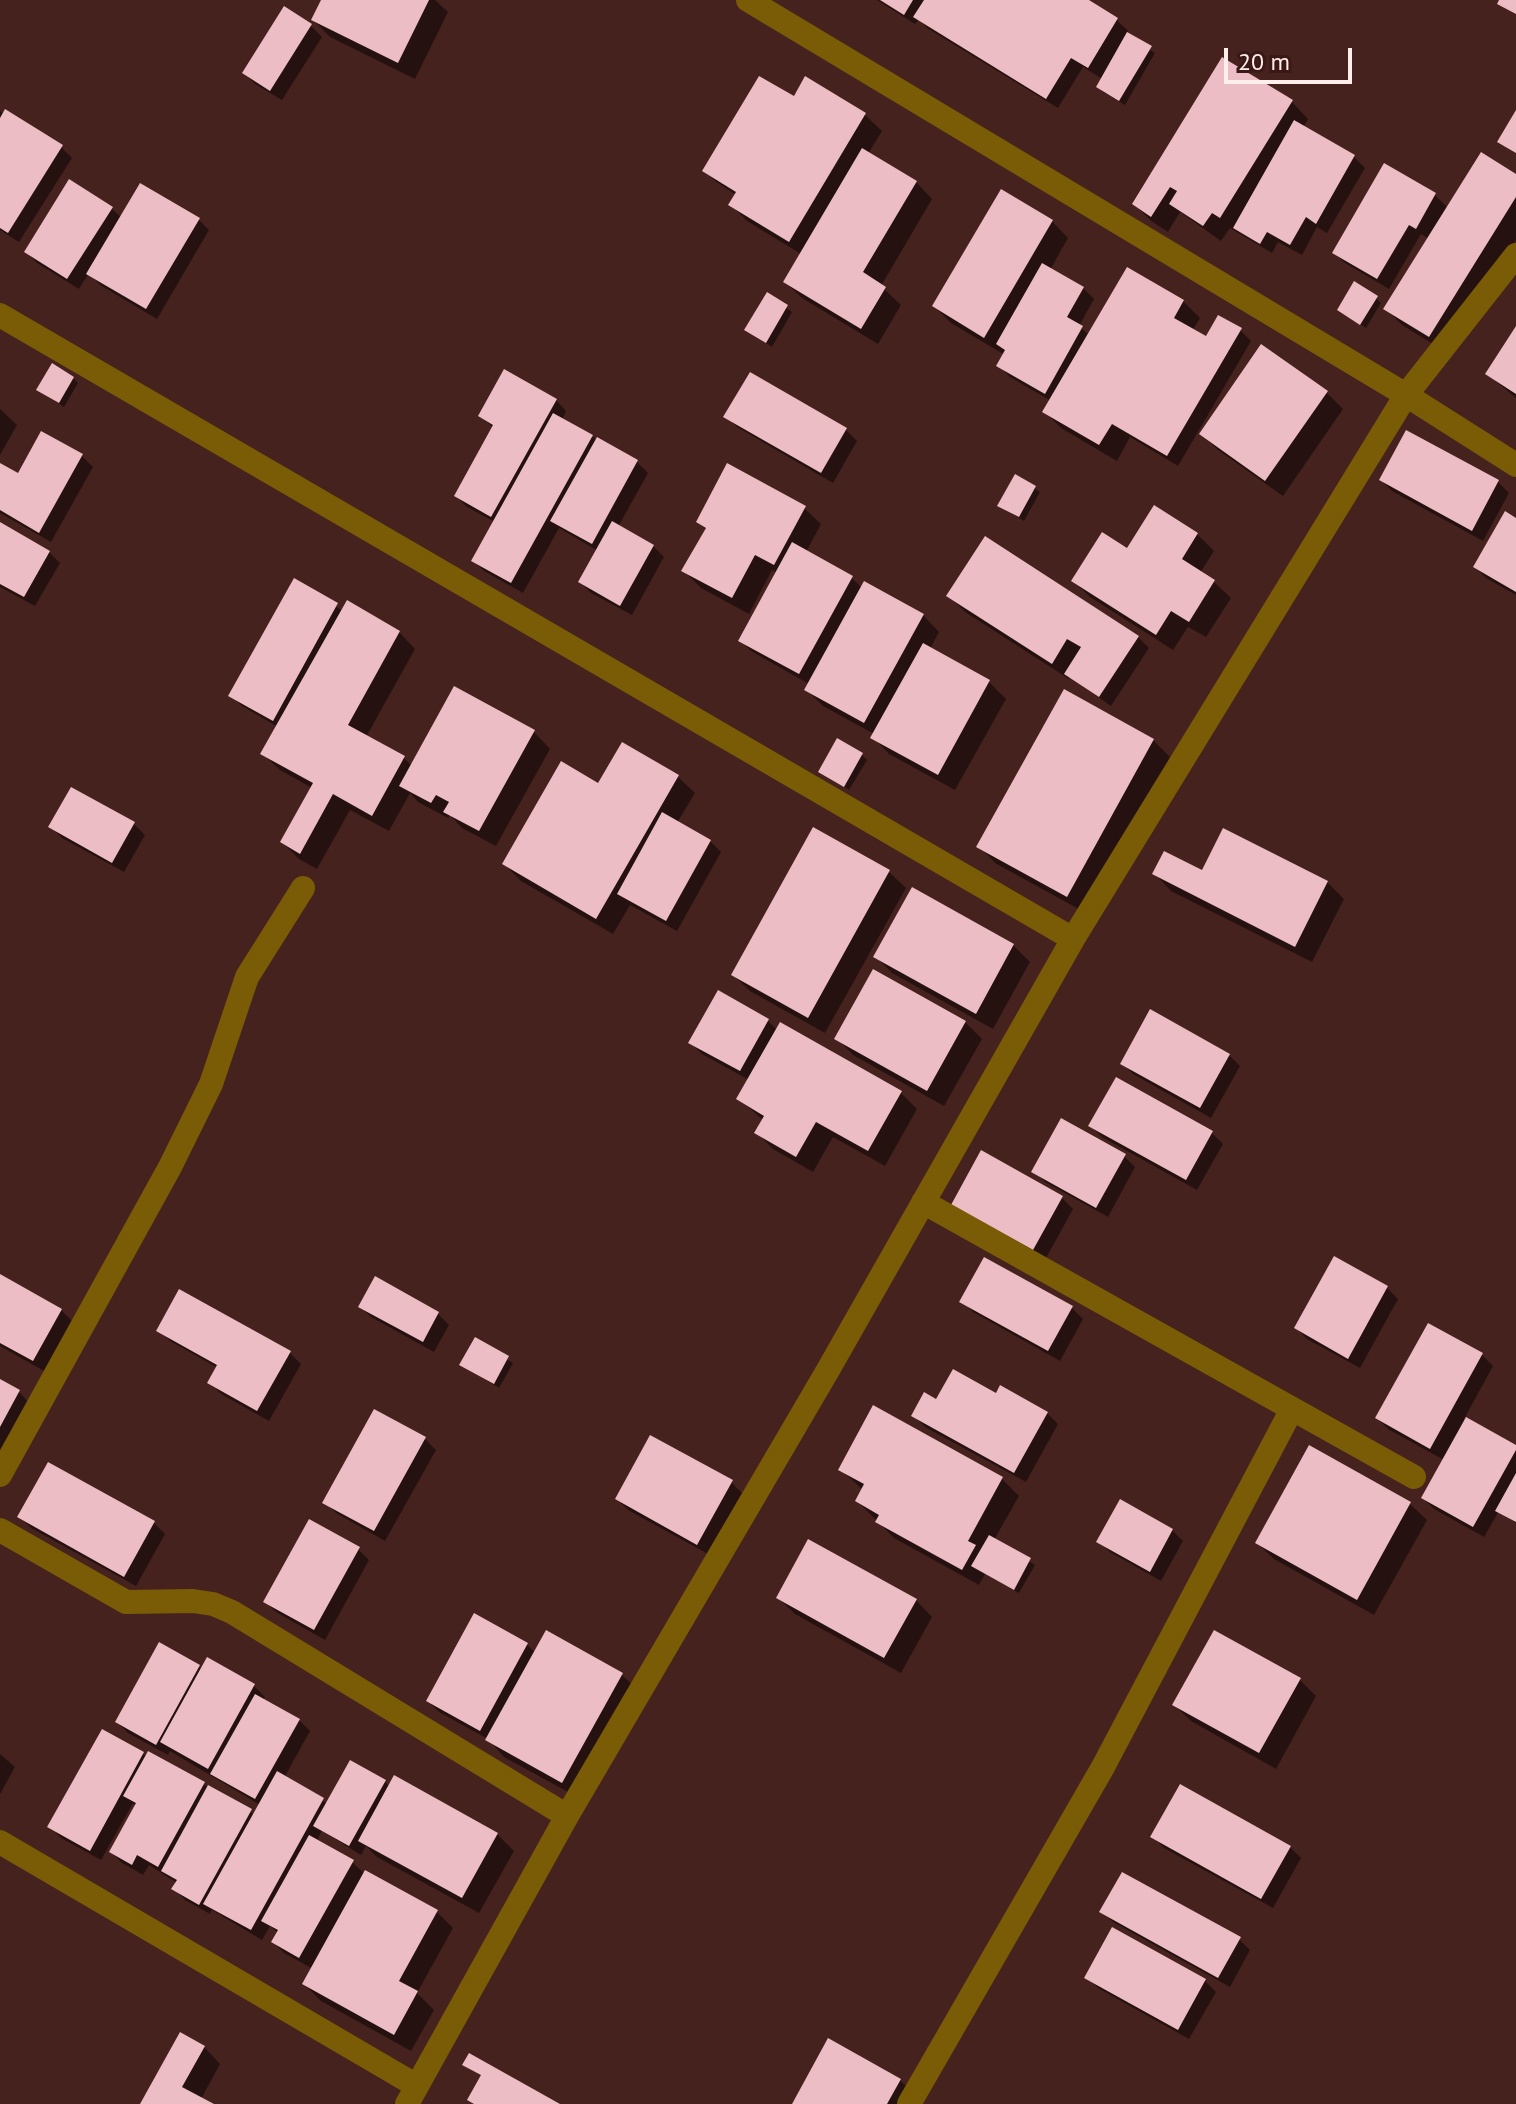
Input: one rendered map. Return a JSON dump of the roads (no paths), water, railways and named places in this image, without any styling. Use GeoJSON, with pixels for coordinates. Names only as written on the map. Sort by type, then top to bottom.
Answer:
{"type":"FeatureCollection","features":[{"type":"Feature","properties":{"kind":"street"},"geometry":{"type":"LineString","coordinates":[[748,0],[1406,395],[1516,465]]}},
{"type":"Feature","properties":{"kind":"street"},"geometry":{"type":"LineString","coordinates":[[0,1842],[412,2095],[567,1816],[1073,939],[1406,395],[1516,255]]}},
{"type":"Feature","properties":{"kind":"street"},"geometry":{"type":"LineString","coordinates":[[0,315],[1073,939]]}},
{"type":"Feature","properties":{"kind":"street"},"geometry":{"type":"LineString","coordinates":[[0,1475],[170,1167],[211,1084],[247,977],[303,888]]}},
{"type":"Feature","properties":{"kind":"street"},"geometry":{"type":"LineString","coordinates":[[923,1202],[1414,1477]]}},
{"type":"Feature","properties":{"kind":"street"},"geometry":{"type":"LineString","coordinates":[[909,2104],[1103,1767],[1292,1409]]}},
{"type":"Feature","properties":{"kind":"street"},"geometry":{"type":"LineString","coordinates":[[0,1530],[126,1602],[193,1601],[213,1604],[232,1612],[567,1816]]}}]}
